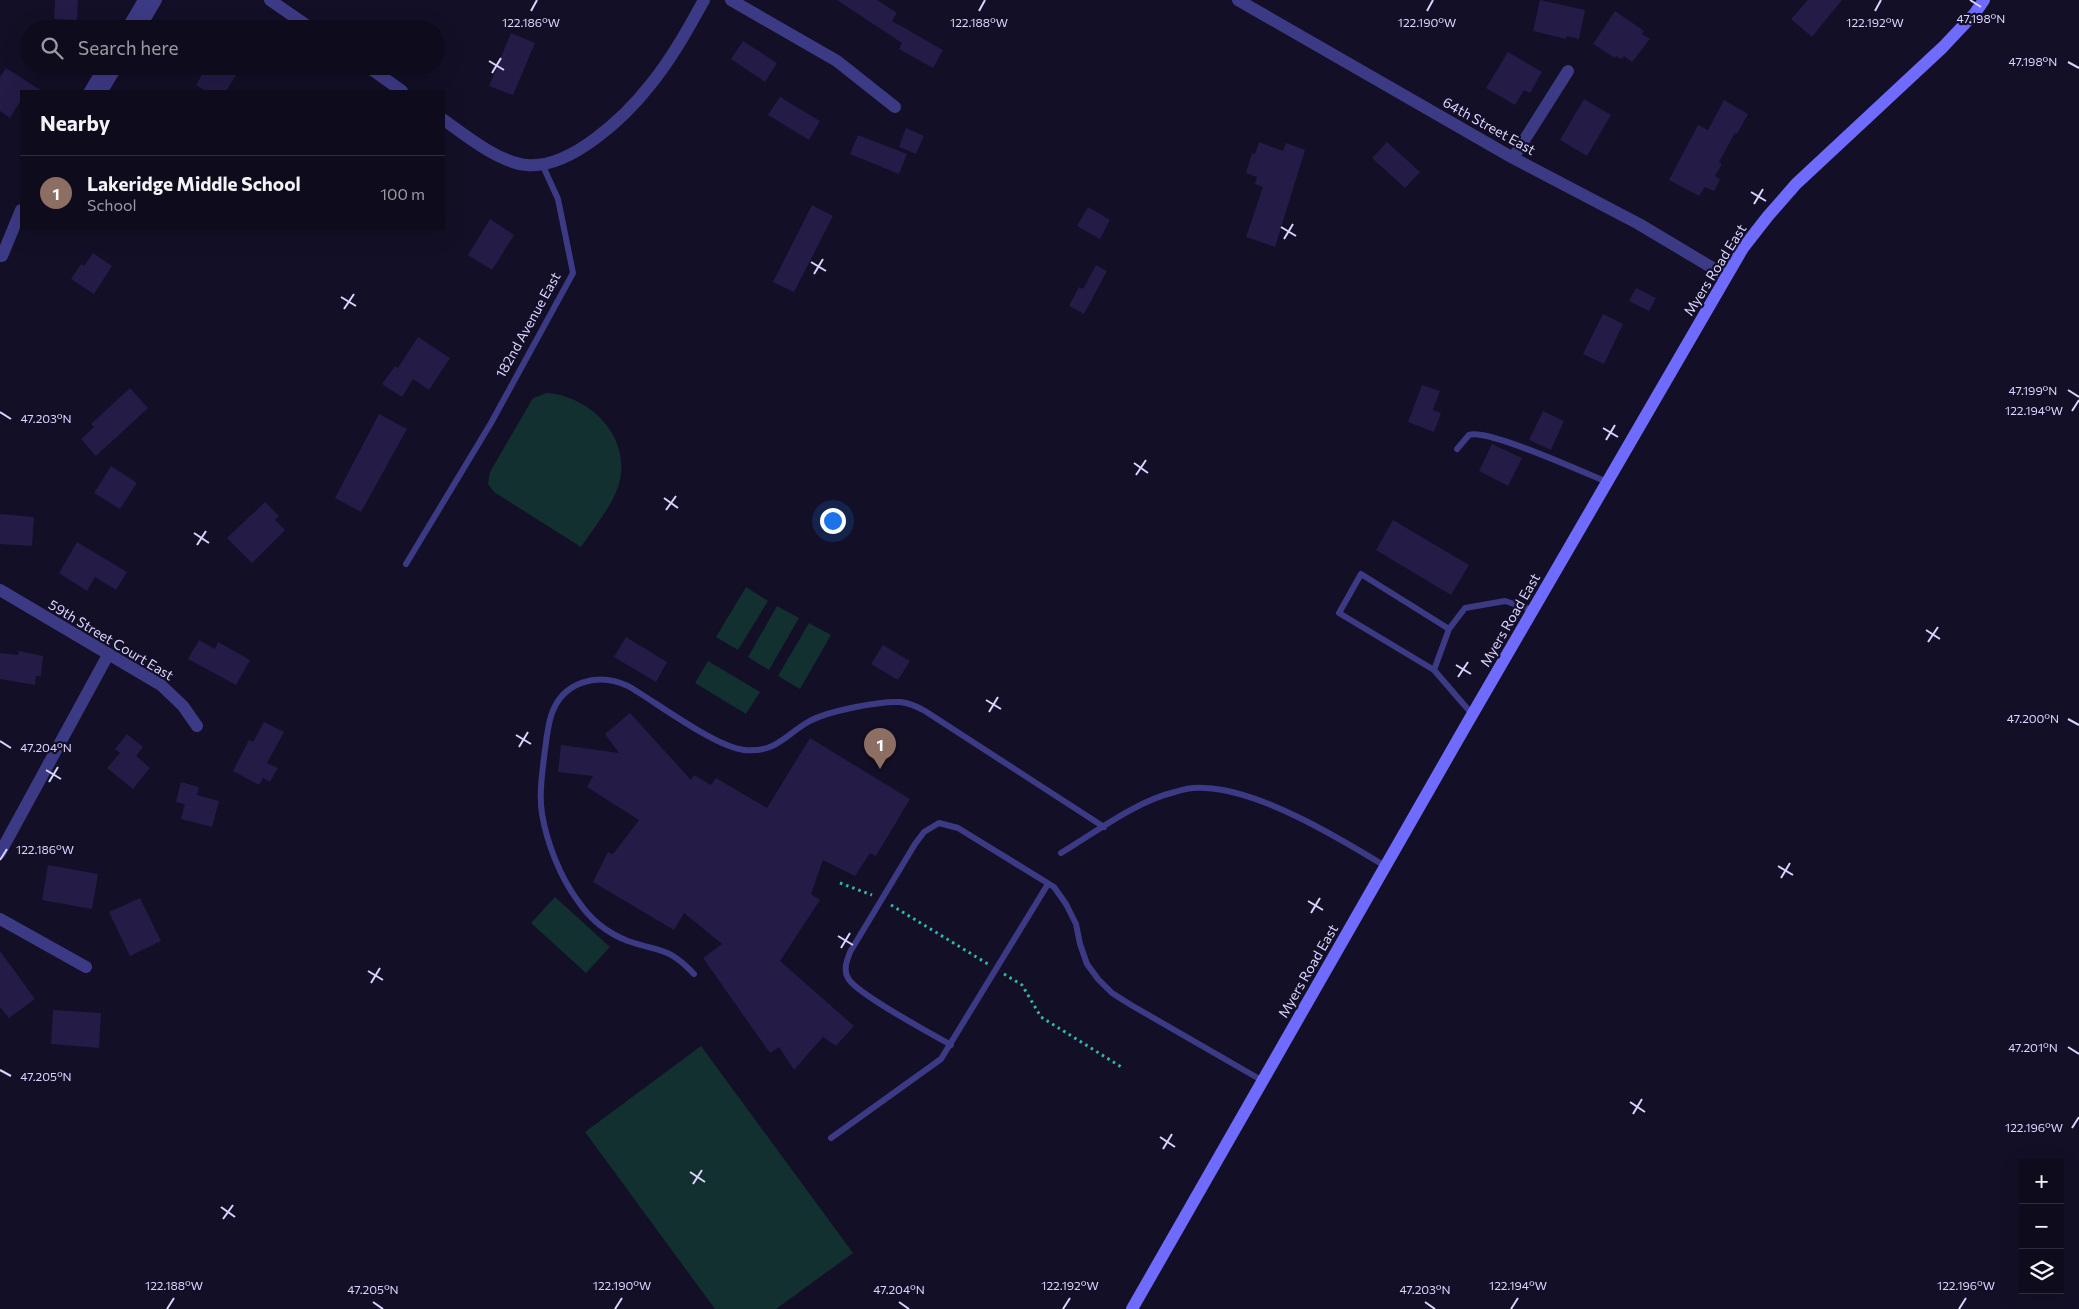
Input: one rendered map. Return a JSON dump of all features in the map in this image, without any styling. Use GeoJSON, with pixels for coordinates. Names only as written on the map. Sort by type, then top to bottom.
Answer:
{"type":"FeatureCollection","features":[{"type":"Feature","properties":{"kind":"street"},"geometry":{"type":"LineString","coordinates":[[132,20],[144,0]]}},
{"type":"Feature","properties":{"kind":"street"},"geometry":{"type":"LineString","coordinates":[[144,20],[156,0]]}},
{"type":"Feature","properties":{"kind":"street"},"geometry":{"type":"LineString","coordinates":[[270,0],[299,20]]}},
{"type":"Feature","properties":{"kind":"street"},"geometry":{"type":"LineString","coordinates":[[445,121],[485,150],[526,166],[566,158],[587,144],[622,115],[651,84],[674,52],[704,0]]}},
{"type":"Feature","properties":{"kind":"street"},"geometry":{"type":"LineString","coordinates":[[731,0],[836,61],[895,107]]}},
{"type":"Feature","properties":{"kind":"street","name":"64th Street East"},"geometry":{"type":"LineString","coordinates":[[1238,0],[1513,158],[1639,224],[1726,276]]}},
{"type":"Feature","properties":{"kind":"street","name":"Myers Road East"},"geometry":{"type":"LineString","coordinates":[[1132,1309],[1472,714],[1743,248],[1796,184],[1943,47],[1984,0]]}},
{"type":"Feature","properties":{"kind":"street"},"geometry":{"type":"LineString","coordinates":[[1513,158],[1568,71]]}},
{"type":"Feature","properties":{"kind":"street"},"geometry":{"type":"LineString","coordinates":[[91,90],[100,75]]}},
{"type":"Feature","properties":{"kind":"street"},"geometry":{"type":"LineString","coordinates":[[103,90],[112,75]]}},
{"type":"Feature","properties":{"kind":"street"},"geometry":{"type":"LineString","coordinates":[[380,75],[401,90]]}},
{"type":"Feature","properties":{"kind":"street"},"geometry":{"type":"LineString","coordinates":[[20,212],[2,256],[20,229]]}},
{"type":"Feature","properties":{"kind":"street","name":"59th Street Court East"},"geometry":{"type":"LineString","coordinates":[[0,590],[161,685],[183,706],[197,726]]}},
{"type":"Feature","properties":{"kind":"street"},"geometry":{"type":"LineString","coordinates":[[2,845],[108,655]]}},
{"type":"Feature","properties":{"kind":"street"},"geometry":{"type":"LineString","coordinates":[[0,919],[86,967]]}},
{"type":"Feature","properties":{"kind":"lane","name":"182nd Avenue East"},"geometry":{"type":"LineString","coordinates":[[406,564],[491,423],[573,273],[558,199],[542,164]]}},
{"type":"Feature","properties":{"kind":"lane"},"geometry":{"type":"LineString","coordinates":[[1457,449],[1469,435],[1474,433],[1480,434],[1528,450],[1607,482]]}},
{"type":"Feature","properties":{"kind":"lane"},"geometry":{"type":"LineString","coordinates":[[1449,629],[1361,574],[1339,613],[1434,670],[1472,714]]}},
{"type":"Feature","properties":{"kind":"lane"},"geometry":{"type":"LineString","coordinates":[[1434,670],[1449,629],[1465,608],[1505,601],[1533,610]]}},
{"type":"Feature","properties":{"kind":"lane"},"geometry":{"type":"LineString","coordinates":[[694,974],[672,954],[628,941],[613,934],[594,920],[577,900],[567,883],[549,840],[541,800],[541,778],[551,716],[563,696],[588,680],[602,678],[616,680],[719,742],[743,750],[761,750],[776,746],[809,721],[822,716],[883,703],[901,702],[914,705],[1104,827]]}},
{"type":"Feature","properties":{"kind":"lane"},"geometry":{"type":"LineString","coordinates":[[1061,852],[1144,804],[1175,792],[1205,788],[1243,795],[1274,806],[1386,866]]}},
{"type":"Feature","properties":{"kind":"lane"},"geometry":{"type":"LineString","coordinates":[[950,1045],[856,988],[847,978],[846,972],[846,964],[850,952],[915,844],[924,832],[935,825],[943,823],[952,826],[1054,887],[1073,917],[1087,964],[1098,980],[1112,993],[1262,1080]]}},
{"type":"Feature","properties":{"kind":"lane"},"geometry":{"type":"LineString","coordinates":[[831,1138],[941,1059],[1048,884]]}},
{"type":"Feature","properties":{"kind":"green space"},"geometry":{"type":"Polygon","coordinates":[[[547,393],[579,402],[593,411],[614,436],[619,451],[621,467],[616,492],[607,509],[581,547],[494,492],[488,484],[490,472],[533,398],[547,393]]]}},
{"type":"Feature","properties":{"kind":"green space"},"geometry":{"type":"Polygon","coordinates":[[[746,587],[768,601],[738,650],[716,637],[746,587]]]}},
{"type":"Feature","properties":{"kind":"green space"},"geometry":{"type":"Polygon","coordinates":[[[777,606],[799,618],[769,670],[748,657],[777,606]]]}},
{"type":"Feature","properties":{"kind":"green space"},"geometry":{"type":"Polygon","coordinates":[[[809,623],[831,635],[800,689],[778,676],[809,623]]]}},
{"type":"Feature","properties":{"kind":"green space"},"geometry":{"type":"Polygon","coordinates":[[[708,661],[760,692],[746,714],[695,683],[708,661]]]}},
{"type":"Feature","properties":{"kind":"green space"},"geometry":{"type":"Polygon","coordinates":[[[555,897],[610,947],[586,973],[531,923],[555,897]]]}},
{"type":"Feature","properties":{"kind":"green space"},"geometry":{"type":"Polygon","coordinates":[[[701,1046],[853,1253],[776,1309],[715,1309],[585,1132],[701,1046]]]}},
{"type":"Feature","properties":{"kind":"building"},"geometry":{"type":"Polygon","coordinates":[[[55,0],[78,0],[77,20],[54,19],[55,0]]]}},
{"type":"Feature","properties":{"kind":"building"},"geometry":{"type":"Polygon","coordinates":[[[837,0],[877,0],[897,13],[892,21],[943,50],[933,68],[899,49],[902,43],[837,0]]]}},
{"type":"Feature","properties":{"kind":"building"},"geometry":{"type":"Polygon","coordinates":[[[1540,0],[1585,10],[1579,39],[1567,36],[1566,39],[1533,31],[1540,0]]]}},
{"type":"Feature","properties":{"kind":"building"},"geometry":{"type":"Polygon","coordinates":[[[1808,0],[1842,0],[1812,37],[1791,19],[1808,0]]]}},
{"type":"Feature","properties":{"kind":"building"},"geometry":{"type":"Polygon","coordinates":[[[1615,11],[1644,31],[1642,34],[1650,39],[1632,62],[1624,56],[1622,59],[1616,56],[1615,58],[1593,44],[1615,11]]]}},
{"type":"Feature","properties":{"kind":"building"},"geometry":{"type":"Polygon","coordinates":[[[511,33],[535,43],[513,95],[489,86],[511,33]]]}},
{"type":"Feature","properties":{"kind":"building"},"geometry":{"type":"Polygon","coordinates":[[[743,41],[777,63],[765,82],[731,59],[743,41]]]}},
{"type":"Feature","properties":{"kind":"building"},"geometry":{"type":"Polygon","coordinates":[[[1508,52],[1542,72],[1530,93],[1524,90],[1515,105],[1486,88],[1508,52]]]}},
{"type":"Feature","properties":{"kind":"building"},"geometry":{"type":"Polygon","coordinates":[[[6,68],[40,90],[20,90],[20,102],[10,118],[0,111],[0,77],[6,68]]]}},
{"type":"Feature","properties":{"kind":"building"},"geometry":{"type":"Polygon","coordinates":[[[202,75],[236,75],[227,90],[204,90],[196,85],[202,75]]]}},
{"type":"Feature","properties":{"kind":"building"},"geometry":{"type":"Polygon","coordinates":[[[780,97],[820,121],[809,140],[768,115],[780,97]]]}},
{"type":"Feature","properties":{"kind":"building"},"geometry":{"type":"Polygon","coordinates":[[[1584,99],[1611,115],[1587,156],[1560,140],[1584,99]]]}},
{"type":"Feature","properties":{"kind":"building"},"geometry":{"type":"Polygon","coordinates":[[[1724,100],[1748,114],[1719,162],[1722,164],[1715,176],[1720,179],[1714,191],[1705,187],[1699,196],[1669,180],[1698,125],[1708,130],[1724,100]]]}},
{"type":"Feature","properties":{"kind":"building"},"geometry":{"type":"Polygon","coordinates":[[[906,128],[924,136],[916,154],[899,147],[906,128]]]}},
{"type":"Feature","properties":{"kind":"building"},"geometry":{"type":"Polygon","coordinates":[[[858,135],[907,154],[899,174],[850,154],[858,135]]]}},
{"type":"Feature","properties":{"kind":"building"},"geometry":{"type":"Polygon","coordinates":[[[1259,142],[1283,151],[1286,143],[1305,150],[1275,247],[1246,237],[1263,187],[1255,184],[1257,177],[1246,173],[1252,153],[1255,154],[1259,142]]]}},
{"type":"Feature","properties":{"kind":"building"},"geometry":{"type":"Polygon","coordinates":[[[1387,142],[1420,172],[1405,188],[1372,158],[1387,142]]]}},
{"type":"Feature","properties":{"kind":"building"},"geometry":{"type":"Polygon","coordinates":[[[812,205],[833,216],[794,292],[773,282],[812,205]]]}},
{"type":"Feature","properties":{"kind":"building"},"geometry":{"type":"Polygon","coordinates":[[[1088,207],[1110,220],[1100,239],[1077,226],[1088,207]]]}},
{"type":"Feature","properties":{"kind":"building"},"geometry":{"type":"Polygon","coordinates":[[[490,219],[514,235],[492,270],[468,255],[490,219]]]}},
{"type":"Feature","properties":{"kind":"building"},"geometry":{"type":"Polygon","coordinates":[[[93,253],[112,266],[94,294],[71,279],[81,264],[84,266],[93,253]]]}},
{"type":"Feature","properties":{"kind":"building"},"geometry":{"type":"Polygon","coordinates":[[[1096,265],[1107,271],[1084,314],[1069,306],[1079,287],[1083,289],[1096,265]]]}},
{"type":"Feature","properties":{"kind":"building"},"geometry":{"type":"Polygon","coordinates":[[[1636,288],[1656,298],[1649,311],[1629,301],[1636,288]]]}},
{"type":"Feature","properties":{"kind":"building"},"geometry":{"type":"Polygon","coordinates":[[[1603,314],[1623,324],[1604,364],[1583,354],[1603,314]]]}},
{"type":"Feature","properties":{"kind":"building"},"geometry":{"type":"Polygon","coordinates":[[[418,337],[450,358],[429,390],[413,379],[402,397],[382,384],[395,366],[398,368],[418,337]]]}},
{"type":"Feature","properties":{"kind":"building"},"geometry":{"type":"Polygon","coordinates":[[[1422,385],[1440,391],[1433,410],[1441,413],[1434,432],[1408,422],[1422,385]]]}},
{"type":"Feature","properties":{"kind":"building"},"geometry":{"type":"Polygon","coordinates":[[[130,388],[148,408],[96,456],[81,439],[94,427],[91,424],[130,388]]]}},
{"type":"Feature","properties":{"kind":"building"},"geometry":{"type":"Polygon","coordinates":[[[1543,411],[1564,421],[1551,450],[1529,440],[1543,411]]]}},
{"type":"Feature","properties":{"kind":"building"},"geometry":{"type":"Polygon","coordinates":[[[379,414],[407,429],[361,512],[335,498],[379,414]]]}},
{"type":"Feature","properties":{"kind":"building"},"geometry":{"type":"Polygon","coordinates":[[[1492,444],[1522,458],[1508,486],[1479,471],[1492,444]]]}},
{"type":"Feature","properties":{"kind":"building"},"geometry":{"type":"Polygon","coordinates":[[[111,466],[137,483],[120,509],[94,493],[111,466]]]}},
{"type":"Feature","properties":{"kind":"building"},"geometry":{"type":"Polygon","coordinates":[[[265,502],[279,516],[275,520],[285,530],[252,563],[227,538],[265,502]]]}},
{"type":"Feature","properties":{"kind":"building"},"geometry":{"type":"Polygon","coordinates":[[[0,514],[34,517],[32,546],[0,544],[0,514]]]}},
{"type":"Feature","properties":{"kind":"building"},"geometry":{"type":"Polygon","coordinates":[[[1393,520],[1469,565],[1451,595],[1376,550],[1393,520]]]}},
{"type":"Feature","properties":{"kind":"building"},"geometry":{"type":"Polygon","coordinates":[[[77,542],[127,572],[116,590],[95,577],[87,591],[59,573],[77,542]]]}},
{"type":"Feature","properties":{"kind":"building"},"geometry":{"type":"Polygon","coordinates":[[[626,637],[667,662],[656,682],[614,657],[626,637]]]}},
{"type":"Feature","properties":{"kind":"building"},"geometry":{"type":"Polygon","coordinates":[[[199,640],[215,649],[218,642],[250,660],[236,685],[188,659],[199,640]]]}},
{"type":"Feature","properties":{"kind":"building"},"geometry":{"type":"Polygon","coordinates":[[[883,645],[910,661],[898,680],[871,664],[883,645]]]}},
{"type":"Feature","properties":{"kind":"building"},"geometry":{"type":"Polygon","coordinates":[[[19,651],[43,656],[41,676],[36,676],[35,685],[0,679],[0,653],[18,655],[19,651]]]}},
{"type":"Feature","properties":{"kind":"building"},"geometry":{"type":"Polygon","coordinates":[[[630,713],[691,780],[694,775],[711,785],[716,778],[767,808],[810,738],[910,799],[876,856],[870,853],[855,876],[823,860],[811,894],[820,900],[780,961],[854,1026],[836,1046],[823,1037],[794,1070],[779,1047],[770,1053],[703,958],[722,944],[684,913],[674,930],[593,882],[608,852],[613,854],[639,820],[587,787],[593,776],[558,772],[561,745],[619,753],[605,734],[630,713]]]}},
{"type":"Feature","properties":{"kind":"building"},"geometry":{"type":"Polygon","coordinates":[[[264,722],[284,732],[267,763],[278,768],[270,782],[263,778],[259,785],[233,771],[249,740],[253,742],[264,722]]]}},
{"type":"Feature","properties":{"kind":"building"},"geometry":{"type":"Polygon","coordinates":[[[127,734],[143,747],[136,756],[150,768],[133,789],[107,768],[120,753],[115,749],[127,734]]]}},
{"type":"Feature","properties":{"kind":"building"},"geometry":{"type":"Polygon","coordinates":[[[181,782],[199,787],[197,795],[219,801],[212,827],[181,819],[185,804],[176,802],[181,782]]]}},
{"type":"Feature","properties":{"kind":"building"},"geometry":{"type":"Polygon","coordinates":[[[48,865],[98,874],[92,909],[42,900],[48,865]]]}},
{"type":"Feature","properties":{"kind":"building"},"geometry":{"type":"Polygon","coordinates":[[[140,898],[161,941],[130,956],[109,912],[140,898]]]}},
{"type":"Feature","properties":{"kind":"building"},"geometry":{"type":"Polygon","coordinates":[[[0,951],[35,999],[9,1018],[0,1007],[0,951]]]}},
{"type":"Feature","properties":{"kind":"building"},"geometry":{"type":"Polygon","coordinates":[[[53,1010],[101,1013],[99,1048],[51,1044],[53,1010]]]}},
{"type":"Feature","properties":{"kind":"place","name":"Lakeridge Middle School"},"geometry":{"type":"Point","coordinates":[880,769]}}]}
